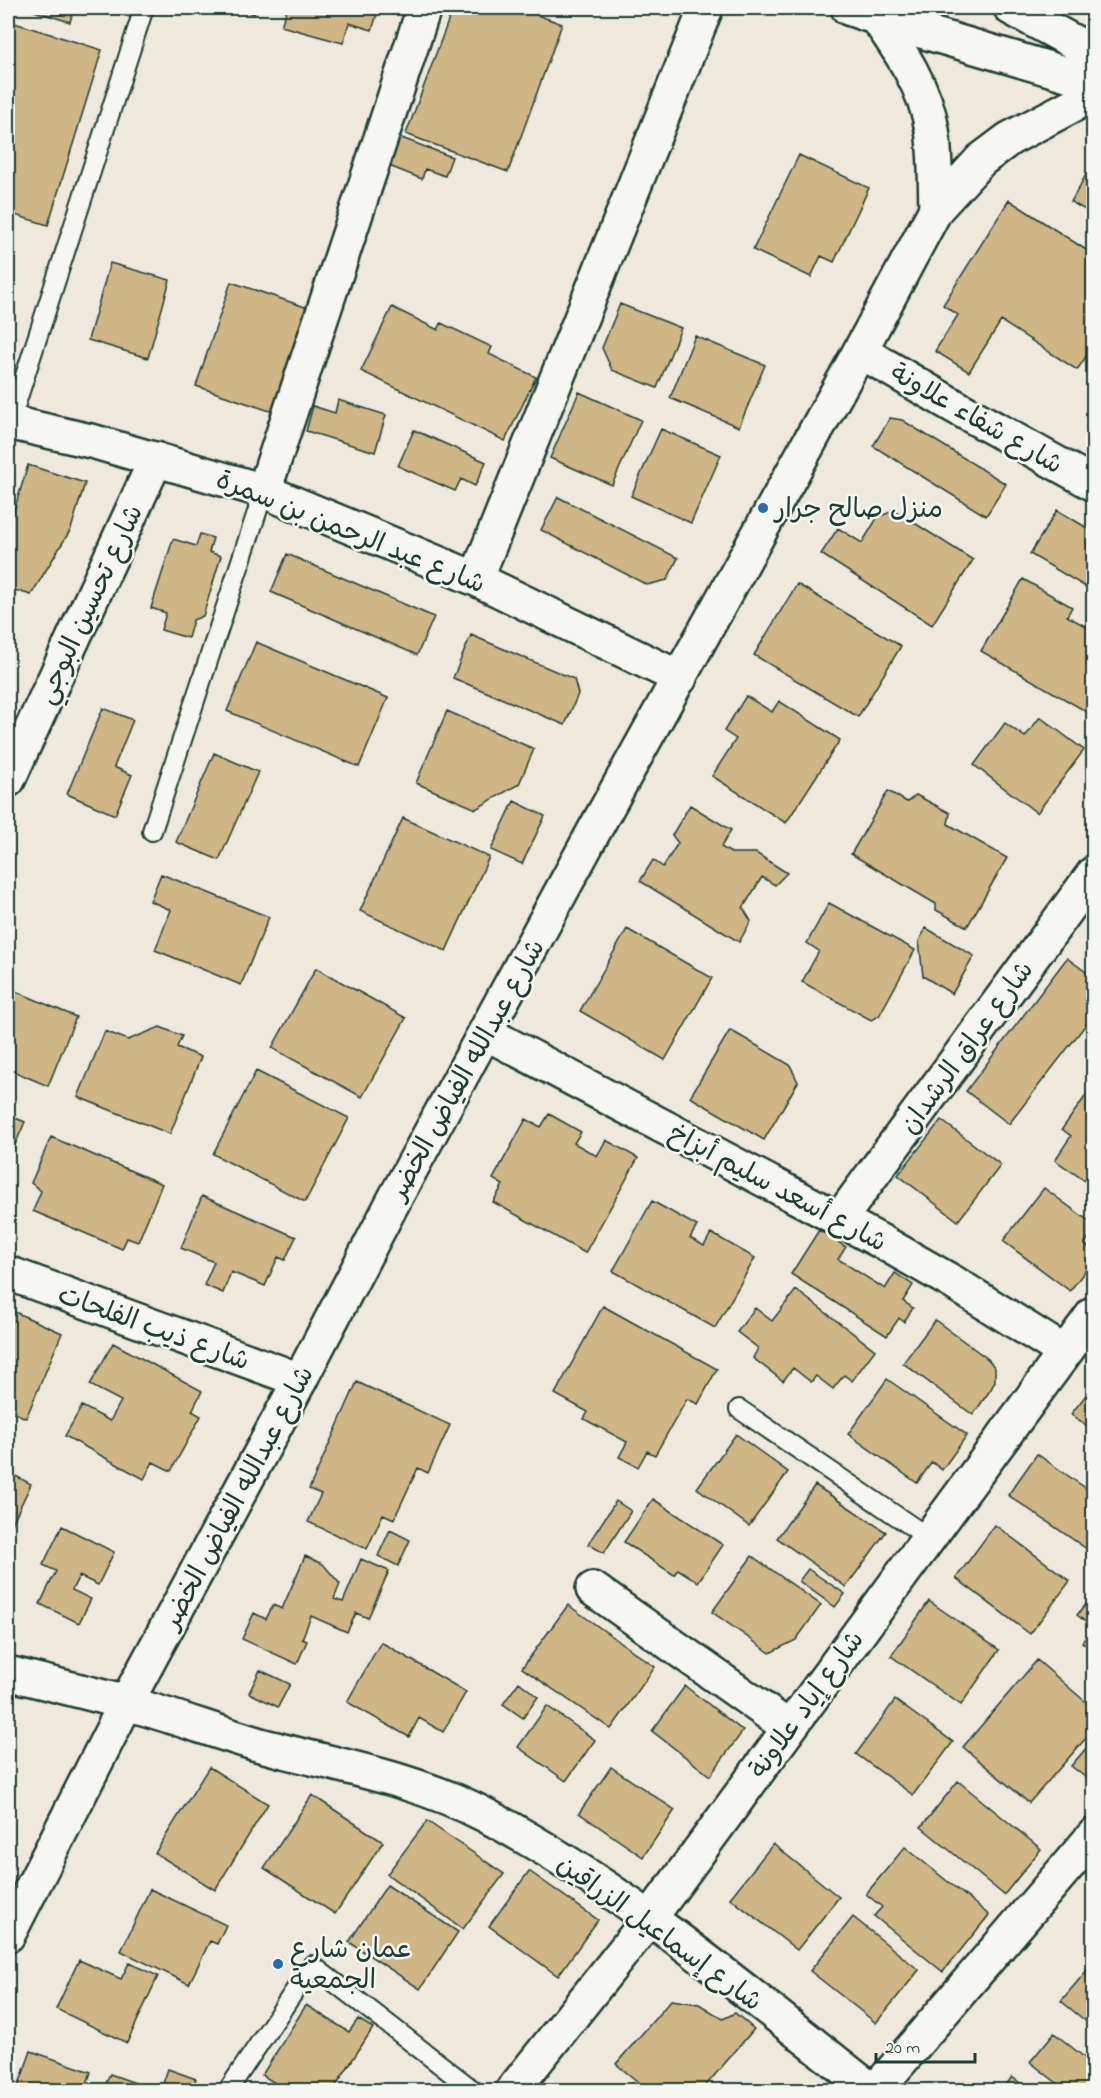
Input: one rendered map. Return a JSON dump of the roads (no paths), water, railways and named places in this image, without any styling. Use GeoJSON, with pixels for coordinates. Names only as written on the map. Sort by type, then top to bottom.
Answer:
{"type":"FeatureCollection","features":[{"type":"Feature","properties":{"kind":"street"},"geometry":{"type":"LineString","coordinates":[[264,491],[424,8]]}},
{"type":"Feature","properties":{"kind":"street"},"geometry":{"type":"LineString","coordinates":[[476,579],[706,8]]}},
{"type":"Feature","properties":{"kind":"street"},"geometry":{"type":"LineString","coordinates":[[1011,8],[1094,53]]}},
{"type":"Feature","properties":{"kind":"street"},"geometry":{"type":"LineString","coordinates":[[863,13],[1094,82]]}},
{"type":"Feature","properties":{"kind":"street","name":"شارع عبدالله الفياض الخضر"},"geometry":{"type":"LineString","coordinates":[[863,13],[900,50],[927,110],[932,129],[935,160],[936,209]]}},
{"type":"Feature","properties":{"kind":"street","name":"شارع عبدالله الفياض الخضر"},"geometry":{"type":"LineString","coordinates":[[8,1935],[126,1703],[393,1202],[936,209],[981,160],[999,146],[1094,94]]}},
{"type":"Feature","properties":{"kind":"street","name":"شارع شفاء علاونة"},"geometry":{"type":"LineString","coordinates":[[860,351],[1094,484]]}},
{"type":"Feature","properties":{"kind":"street","name":"شارع عبد الرحمن بن سمرة"},"geometry":{"type":"LineString","coordinates":[[8,425],[95,442],[264,491],[476,579],[680,678]]}},
{"type":"Feature","properties":{"kind":"street","name":"شارع تحسين البوجي"},"geometry":{"type":"LineString","coordinates":[[8,780],[156,459]]}},
{"type":"Feature","properties":{"kind":"street","name":"شارع عراق الرشدان"},"geometry":{"type":"LineString","coordinates":[[838,1220],[1094,873]]}},
{"type":"Feature","properties":{"kind":"street","name":"شارع أسعد سليم أبزاخ"},"geometry":{"type":"LineString","coordinates":[[486,1033],[884,1243],[954,1283],[1064,1352]]}},
{"type":"Feature","properties":{"kind":"street","name":"شارع ذيب الفلحات"},"geometry":{"type":"LineString","coordinates":[[8,1273],[300,1380]]}},
{"type":"Feature","properties":{"kind":"street","name":"شارع إياد علاونة"},"geometry":{"type":"LineString","coordinates":[[513,2091],[650,1918],[1094,1313]]}},
{"type":"Feature","properties":{"kind":"street"},"geometry":{"type":"LineString","coordinates":[[593,1589],[788,1727]]}},
{"type":"Feature","properties":{"kind":"street","name":"شارع إسماعيل الزراقين"},"geometry":{"type":"LineString","coordinates":[[8,1673],[126,1703],[257,1744],[342,1766],[444,1797],[484,1814],[544,1848],[650,1918],[871,2091]]}},
{"type":"Feature","properties":{"kind":"street"},"geometry":{"type":"LineString","coordinates":[[876,2091],[1094,1835]]}},
{"type":"Feature","properties":{"kind":"lane"},"geometry":{"type":"LineString","coordinates":[[8,425],[144,8]]}},
{"type":"Feature","properties":{"kind":"lane"},"geometry":{"type":"LineString","coordinates":[[152,831],[264,491]]}},
{"type":"Feature","properties":{"kind":"lane"},"geometry":{"type":"LineString","coordinates":[[739,1409],[929,1538]]}},
{"type":"Feature","properties":{"kind":"lane"},"geometry":{"type":"LineString","coordinates":[[228,2091],[312,1965],[473,2091]]}},
{"type":"Feature","properties":{"kind":"place","name":"منزل صالح جرار"},"geometry":{"type":"Point","coordinates":[763,508]}},
{"type":"Feature","properties":{"kind":"place","name":"عمان شارع الجمعية"},"geometry":{"type":"Point","coordinates":[278,1964]}}]}
